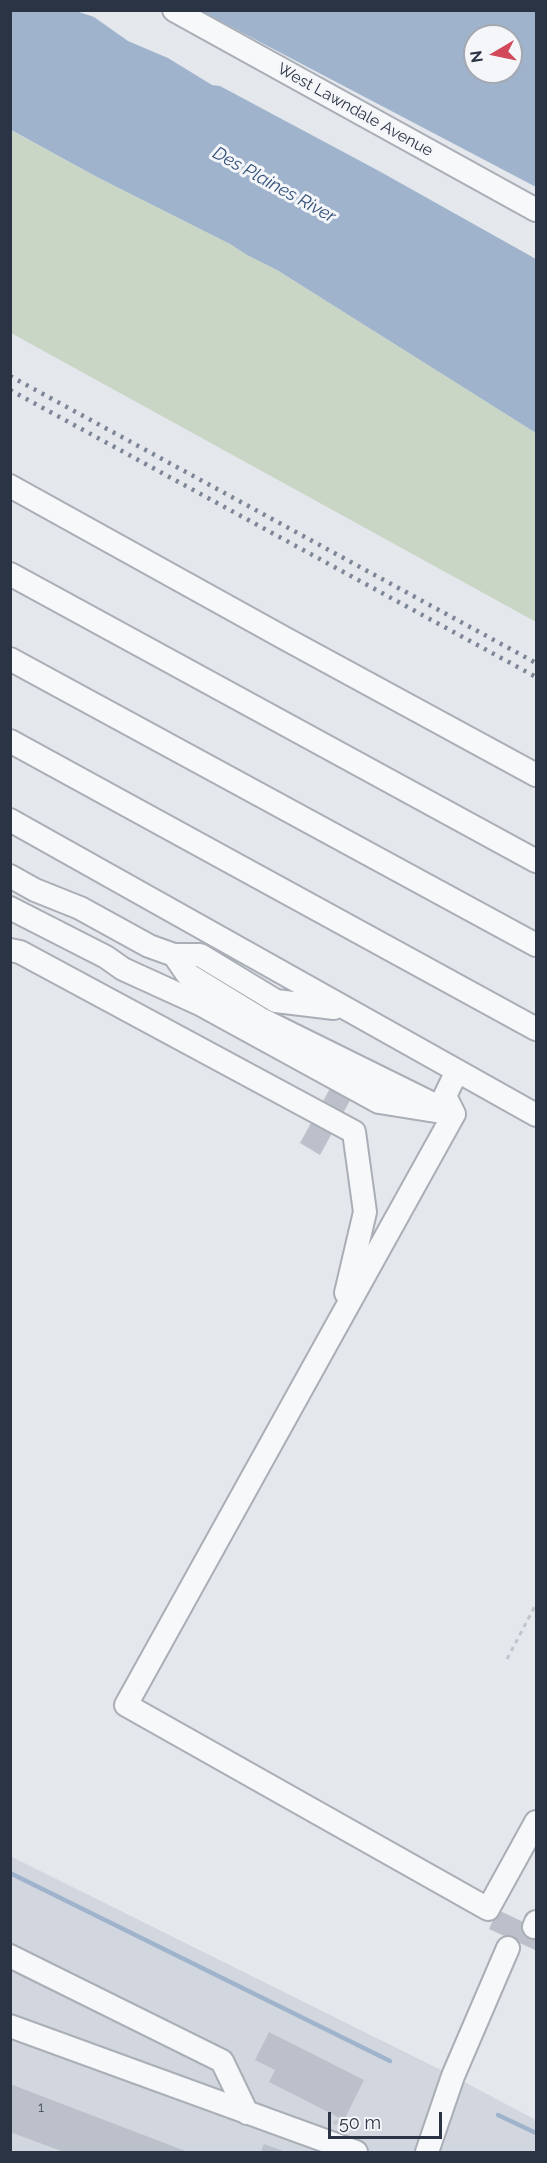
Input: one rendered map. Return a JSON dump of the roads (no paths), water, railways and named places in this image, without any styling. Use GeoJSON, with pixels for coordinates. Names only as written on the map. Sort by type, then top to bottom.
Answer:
{"type":"FeatureCollection","features":[{"type":"Feature","properties":{"kind":"lane","name":"West Lawndale Avenue"},"geometry":{"type":"LineString","coordinates":[[174,10],[537,210]]}},
{"type":"Feature","properties":{"kind":"lane"},"geometry":{"type":"LineString","coordinates":[[10,486],[537,775]]}},
{"type":"Feature","properties":{"kind":"lane"},"geometry":{"type":"LineString","coordinates":[[10,574],[537,861]]}},
{"type":"Feature","properties":{"kind":"lane"},"geometry":{"type":"LineString","coordinates":[[10,659],[537,945]]}},
{"type":"Feature","properties":{"kind":"lane"},"geometry":{"type":"LineString","coordinates":[[10,741],[537,1029]]}},
{"type":"Feature","properties":{"kind":"lane"},"geometry":{"type":"LineString","coordinates":[[10,820],[537,1115]]}},
{"type":"Feature","properties":{"kind":"lane"},"geometry":{"type":"LineString","coordinates":[[10,876],[35,890],[80,908],[149,946],[174,955],[200,955],[276,1001],[346,1009]]}},
{"type":"Feature","properties":{"kind":"lane"},"geometry":{"type":"LineString","coordinates":[[10,908],[106,957],[123,969],[202,1005],[379,1102],[454,1114]]}},
{"type":"Feature","properties":{"kind":"lane"},"geometry":{"type":"LineString","coordinates":[[10,950],[20,952],[354,1132],[365,1212],[340,1320]]}},
{"type":"Feature","properties":{"kind":"lane"},"geometry":{"type":"LineString","coordinates":[[174,955],[187,974],[259,1018],[454,1114]]}},
{"type":"Feature","properties":{"kind":"lane"},"geometry":{"type":"LineString","coordinates":[[454,1114],[446,1096],[457,1071]]}},
{"type":"Feature","properties":{"kind":"lane"},"geometry":{"type":"LineString","coordinates":[[454,1114],[126,1705],[488,1909],[537,1822]]}},
{"type":"Feature","properties":{"kind":"lane"},"geometry":{"type":"LineString","coordinates":[[426,2152],[453,2076],[508,1948]]}},
{"type":"Feature","properties":{"kind":"lane"},"geometry":{"type":"LineString","coordinates":[[10,1956],[222,2061],[248,2114]]}},
{"type":"Feature","properties":{"kind":"lane"},"geometry":{"type":"LineString","coordinates":[[10,2026],[356,2152]]}},
{"type":"Feature","properties":{"kind":"water","name":"Des Plaines River"},"geometry":{"type":"Polygon","coordinates":[[[10,11],[76,11],[94,17],[128,41],[168,58],[212,85],[220,86],[379,171],[536,259],[536,433],[277,270],[11,130],[10,11]]]}},
{"type":"Feature","properties":{"kind":"water"},"geometry":{"type":"Polygon","coordinates":[[[201,11],[536,11],[536,187],[201,11]]]}},
{"type":"Feature","properties":{"kind":"waterway"},"geometry":{"type":"LineString","coordinates":[[10,1873],[390,2061]]}},
{"type":"Feature","properties":{"kind":"waterway"},"geometry":{"type":"LineString","coordinates":[[498,2115],[536,2133]]}},
{"type":"Feature","properties":{"kind":"railway"},"geometry":{"type":"LineString","coordinates":[[10,376],[536,663]]}},
{"type":"Feature","properties":{"kind":"railway"},"geometry":{"type":"LineString","coordinates":[[10,390],[536,677]]}}]}
